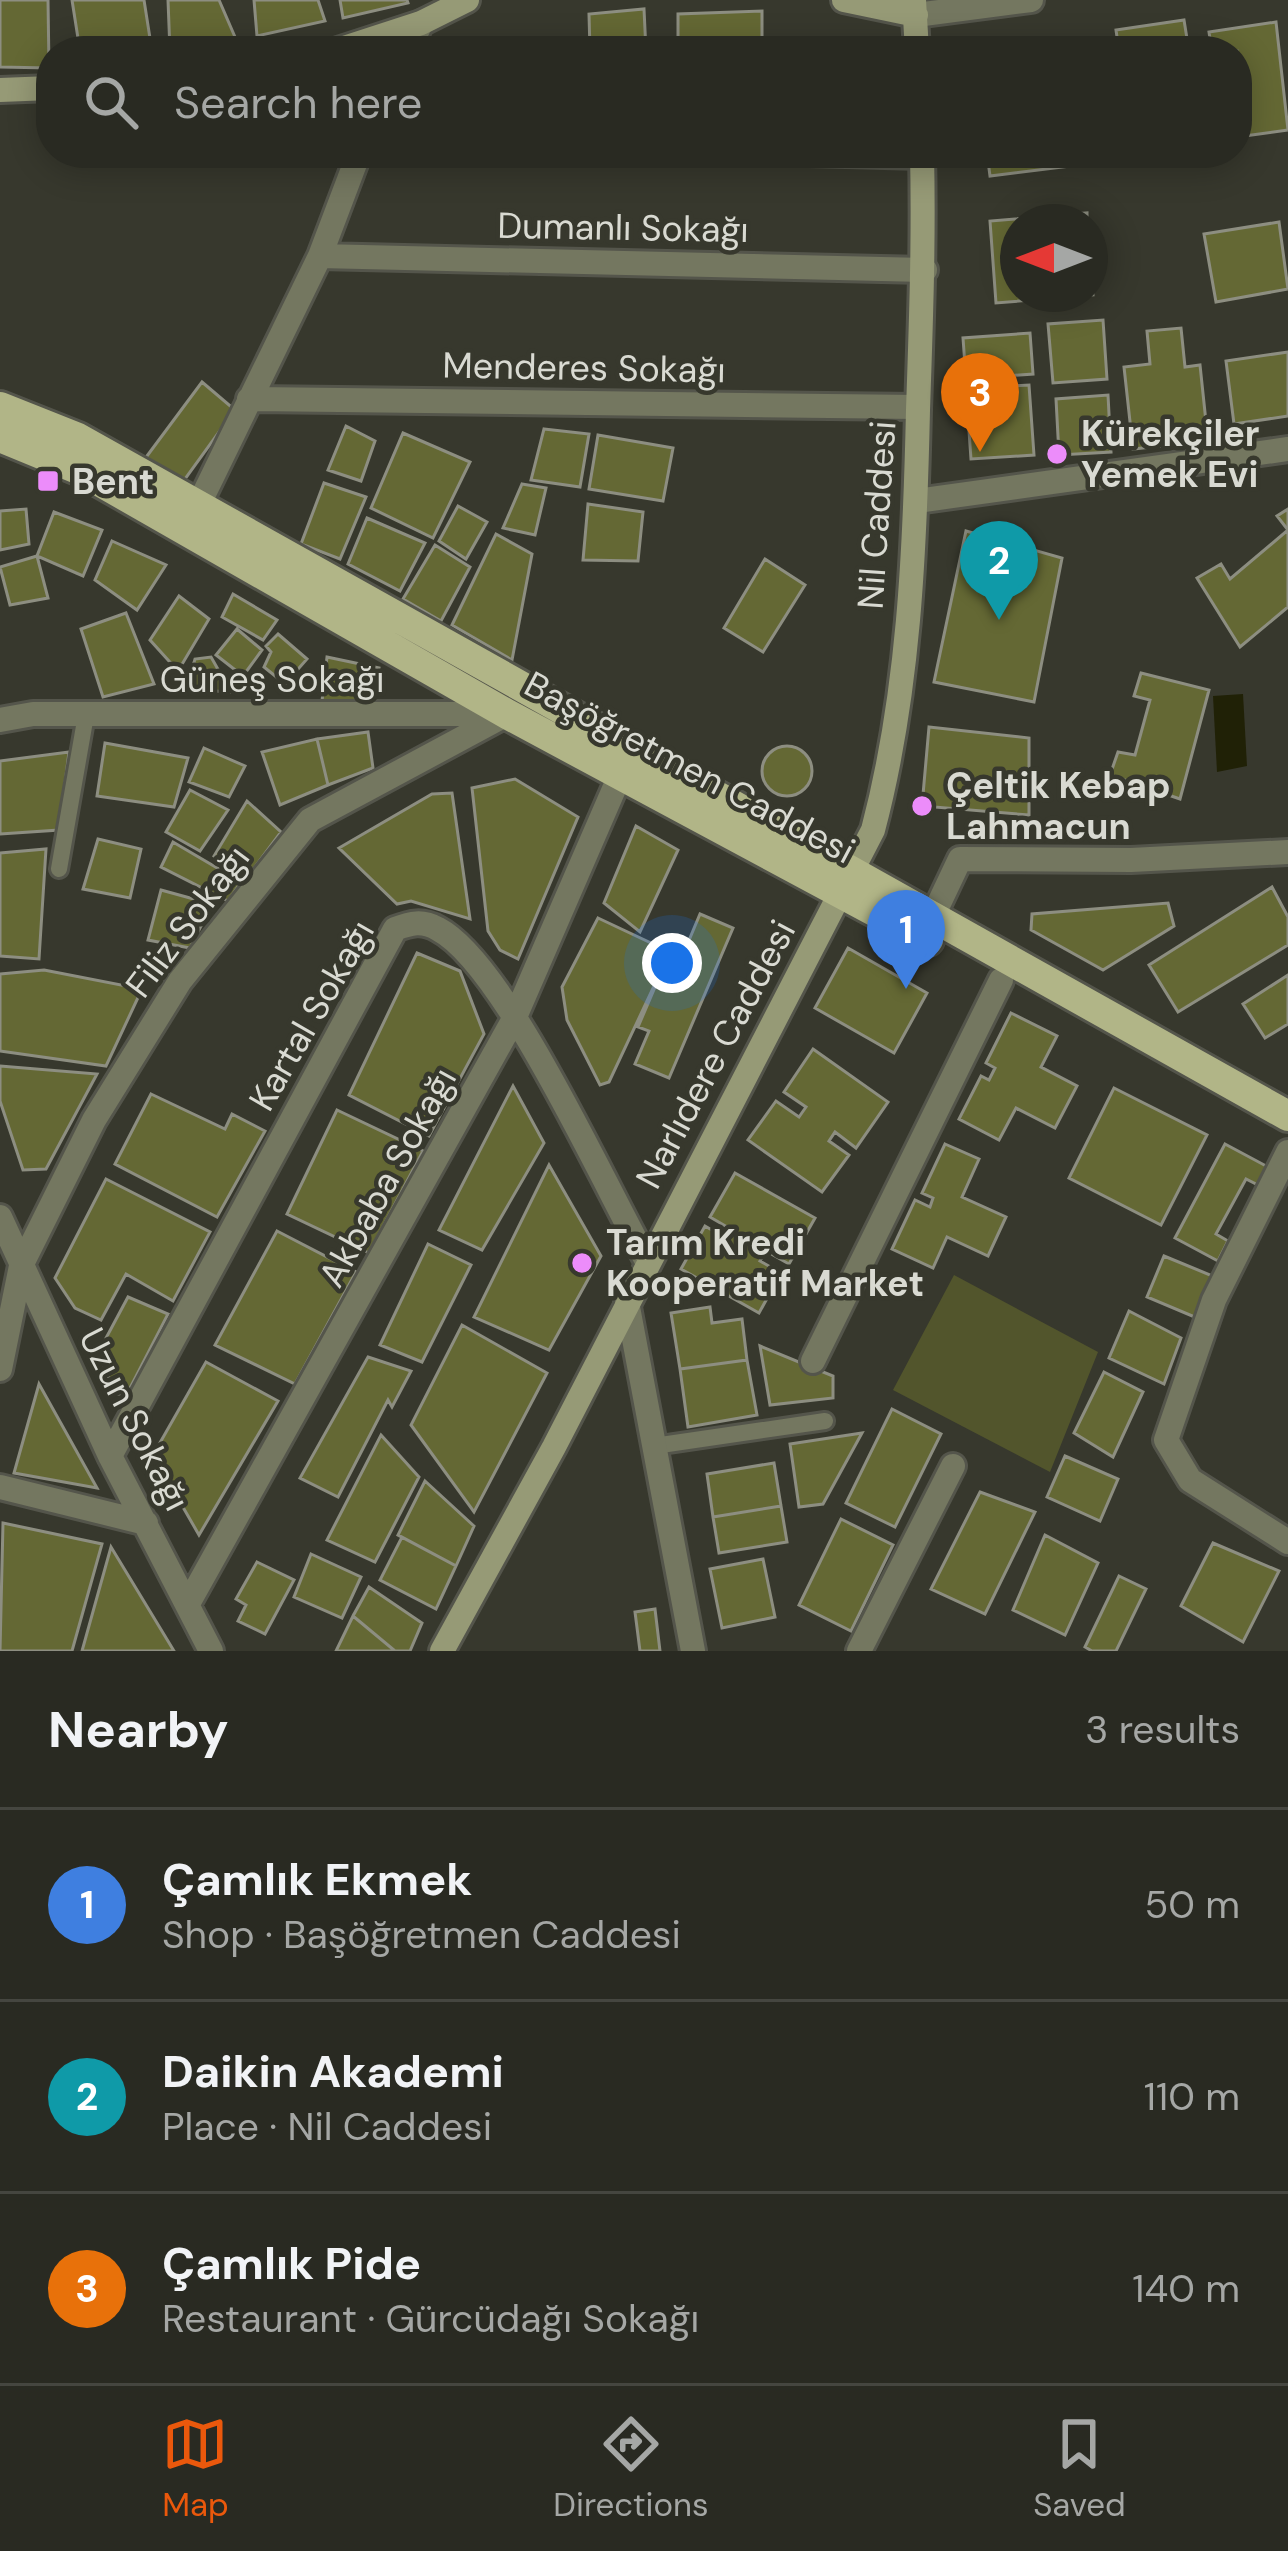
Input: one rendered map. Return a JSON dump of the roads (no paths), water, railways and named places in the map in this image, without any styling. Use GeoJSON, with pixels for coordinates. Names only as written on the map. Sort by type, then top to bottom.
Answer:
{"type":"FeatureCollection","features":[{"type":"Feature","properties":{"kind":"main road","name":"Başöğretmen Caddesi"},"geometry":{"type":"LineString","coordinates":[[0,407],[78,438],[191,517],[507,714],[846,882],[932,918],[1288,1116]]}},
{"type":"Feature","properties":{"kind":"main road","name":"Başöğretmen Caddesi"},"geometry":{"type":"LineString","coordinates":[[0,437],[191,517],[544,704],[846,882],[1001,980],[1288,1139]]}},
{"type":"Feature","properties":{"kind":"street"},"geometry":{"type":"LineString","coordinates":[[381,36],[467,0]]}},
{"type":"Feature","properties":{"kind":"street"},"geometry":{"type":"LineString","coordinates":[[844,0],[915,8],[1031,0]]}},
{"type":"Feature","properties":{"kind":"street"},"geometry":{"type":"LineString","coordinates":[[415,36],[421,23]]}},
{"type":"Feature","properties":{"kind":"street"},"geometry":{"type":"LineString","coordinates":[[0,90],[36,89]]}},
{"type":"Feature","properties":{"kind":"street"},"geometry":{"type":"LineString","coordinates":[[191,517],[320,256],[353,168]]}},
{"type":"Feature","properties":{"kind":"street","name":"Nil Caddesi"},"geometry":{"type":"LineString","coordinates":[[846,882],[873,830],[893,755],[917,501],[925,270],[922,168]]}},
{"type":"Feature","properties":{"kind":"street","name":"Dumanlı Sokağı"},"geometry":{"type":"LineString","coordinates":[[320,256],[925,270]]}},
{"type":"Feature","properties":{"kind":"street","name":"Menderes Sokağı"},"geometry":{"type":"LineString","coordinates":[[249,399],[918,407]]}},
{"type":"Feature","properties":{"kind":"street"},"geometry":{"type":"LineString","coordinates":[[917,501],[1288,448]]}},
{"type":"Feature","properties":{"kind":"street","name":"Güneş Sokağı"},"geometry":{"type":"LineString","coordinates":[[0,720],[33,714],[507,714],[544,704]]}},
{"type":"Feature","properties":{"kind":"street","name":"Filiz Sokağı"},"geometry":{"type":"LineString","coordinates":[[0,1369],[21,1266],[94,1120],[180,981],[310,820],[507,714]]}},
{"type":"Feature","properties":{"kind":"street","name":"Akbaba Sokağı"},"geometry":{"type":"LineString","coordinates":[[189,1602],[515,1017],[621,773]]}},
{"type":"Feature","properties":{"kind":"street"},"geometry":{"type":"LineString","coordinates":[[932,918],[960,859],[1131,860],[1288,852]]}},
{"type":"Feature","properties":{"kind":"street","name":"Narlıdere Caddesi"},"geometry":{"type":"LineString","coordinates":[[442,1651],[846,882]]}},
{"type":"Feature","properties":{"kind":"street","name":"Kartal Sokağı"},"geometry":{"type":"LineString","coordinates":[[110,1456],[395,929],[416,922],[439,929],[477,960],[515,1017],[647,1261]]}},
{"type":"Feature","properties":{"kind":"street"},"geometry":{"type":"LineString","coordinates":[[813,1360],[1001,980]]}},
{"type":"Feature","properties":{"kind":"street"},"geometry":{"type":"LineString","coordinates":[[1288,1153],[1214,1300],[1166,1440],[1190,1480],[1288,1542]]}},
{"type":"Feature","properties":{"kind":"street","name":"Uzun Sokağı"},"geometry":{"type":"LineString","coordinates":[[0,1216],[110,1456],[212,1651]]}},
{"type":"Feature","properties":{"kind":"street"},"geometry":{"type":"LineString","coordinates":[[627,1302],[693,1651]]}},
{"type":"Feature","properties":{"kind":"street"},"geometry":{"type":"LineString","coordinates":[[859,1651],[953,1466]]}},
{"type":"Feature","properties":{"kind":"street"},"geometry":{"type":"LineString","coordinates":[[0,1487],[146,1522]]}},
{"type":"Feature","properties":{"kind":"lane"},"geometry":{"type":"LineString","coordinates":[[59,869],[86,715]]}},
{"type":"Feature","properties":{"kind":"lane"},"geometry":{"type":"LineString","coordinates":[[654,1446],[825,1421]]}},
{"type":"Feature","properties":{"kind":"place","name":"Çamlık Pide"},"geometry":{"type":"Point","coordinates":[980,452]}},
{"type":"Feature","properties":{"kind":"place","name":"Kürekçiler Yemek Evi"},"geometry":{"type":"Point","coordinates":[1057,454]}},
{"type":"Feature","properties":{"kind":"place","name":"Bent"},"geometry":{"type":"Point","coordinates":[48,481]}},
{"type":"Feature","properties":{"kind":"place","name":"Daikin Akademi"},"geometry":{"type":"Point","coordinates":[999,620]}},
{"type":"Feature","properties":{"kind":"place","name":"Çeltik Kebap Lahmacun"},"geometry":{"type":"Point","coordinates":[922,806]}},
{"type":"Feature","properties":{"kind":"place","name":"Çamlık Ekmek"},"geometry":{"type":"Point","coordinates":[906,989]}},
{"type":"Feature","properties":{"kind":"place","name":"Tarım Kredi Kooperatif Market"},"geometry":{"type":"Point","coordinates":[582,1263]}}]}
